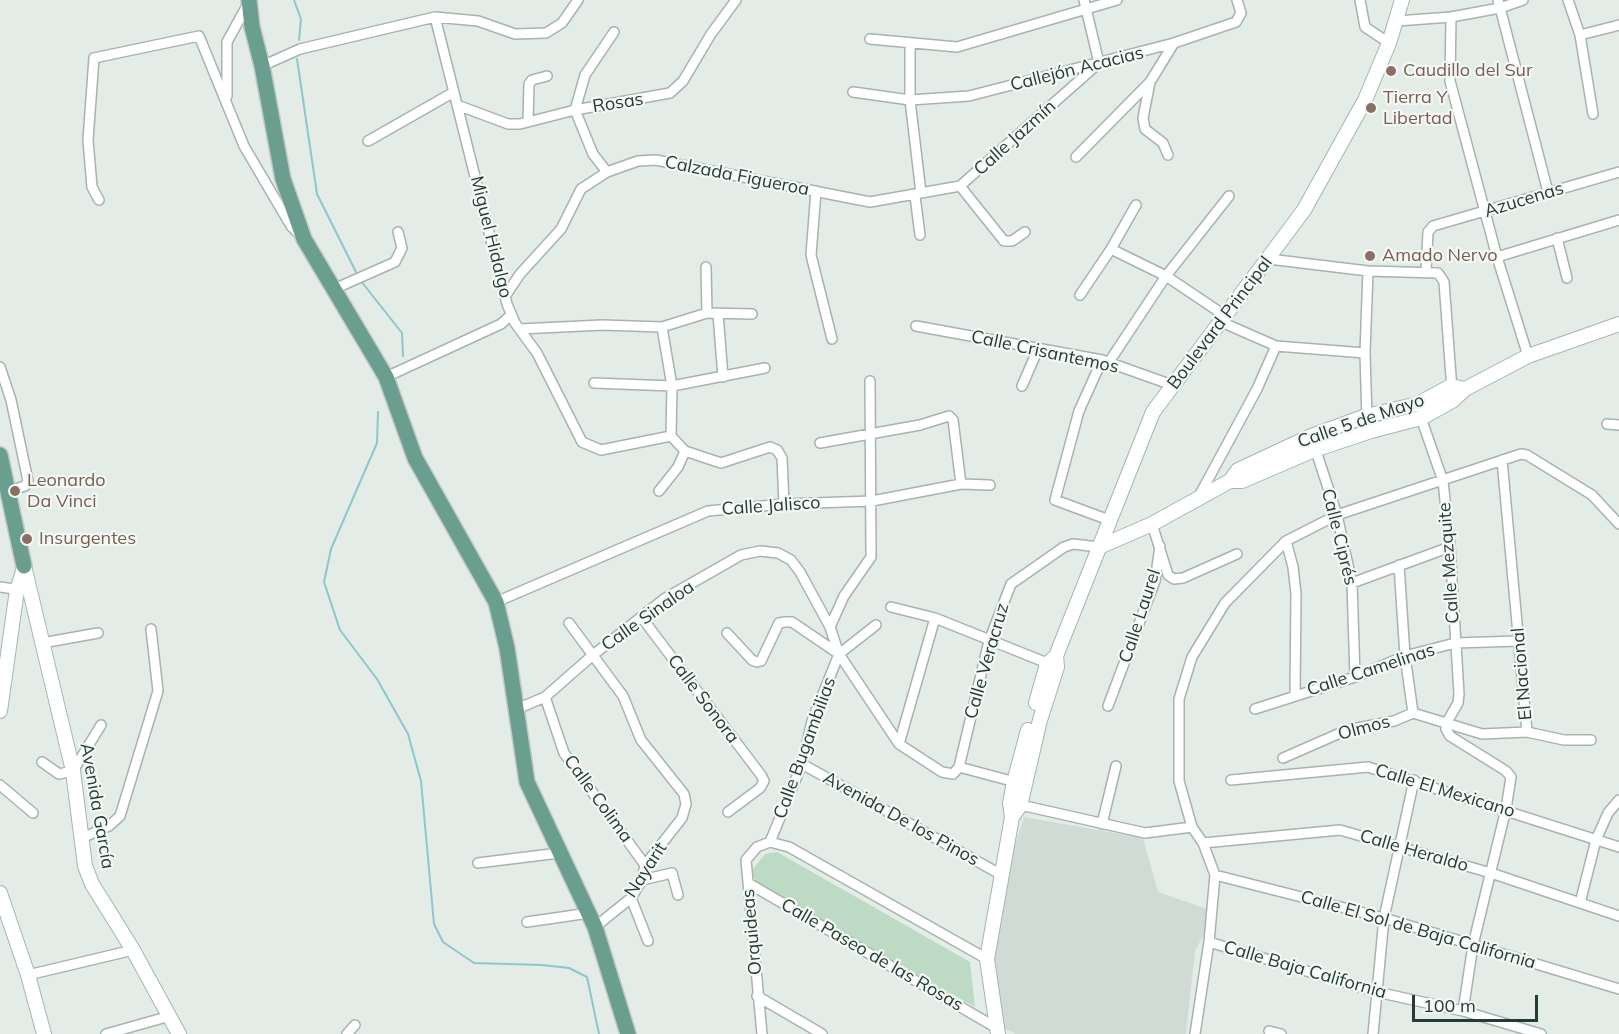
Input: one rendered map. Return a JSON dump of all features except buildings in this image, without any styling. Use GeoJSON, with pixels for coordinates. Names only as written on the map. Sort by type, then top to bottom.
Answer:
{"type":"FeatureCollection","features":[{"type":"Feature","properties":{"kind":"main road"},"geometry":{"type":"LineString","coordinates":[[249,1],[252,27],[262,66],[283,179],[304,238],[386,377],[415,458],[496,602],[507,648],[527,782],[592,920],[628,1034]]}},
{"type":"Feature","properties":{"kind":"main road","name":"Avenida García"},"geometry":{"type":"LineString","coordinates":[[0,455],[24,566]]}},
{"type":"Feature","properties":{"kind":"street","name":"Rosas"},"geometry":{"type":"LineString","coordinates":[[457,105],[508,124],[670,93],[683,81],[711,34],[736,0]]}},
{"type":"Feature","properties":{"kind":"street"},"geometry":{"type":"LineString","coordinates":[[870,39],[957,47],[1085,5],[1117,0]]}},
{"type":"Feature","properties":{"kind":"street","name":"Callejón Acacias"},"geometry":{"type":"LineString","coordinates":[[853,92],[910,100],[969,96],[1174,44],[1239,19],[1241,13],[1237,0]]}},
{"type":"Feature","properties":{"kind":"street"},"geometry":{"type":"LineString","coordinates":[[1360,0],[1365,27],[1389,43]]}},
{"type":"Feature","properties":{"kind":"street","name":"Boulevard Principal"},"geometry":{"type":"LineString","coordinates":[[997,1030],[987,959],[1000,874],[1019,783],[1053,662],[1143,433],[1153,412],[1172,385],[1304,210],[1365,100],[1389,43],[1402,0]]}},
{"type":"Feature","properties":{"kind":"street"},"geometry":{"type":"LineString","coordinates":[[1396,21],[1451,17],[1523,0]]}},
{"type":"Feature","properties":{"kind":"street"},"geometry":{"type":"LineString","coordinates":[[1568,0],[1580,35],[1593,114]]}},
{"type":"Feature","properties":{"kind":"street"},"geometry":{"type":"LineString","coordinates":[[228,102],[227,42],[249,1]]}},
{"type":"Feature","properties":{"kind":"street"},"geometry":{"type":"LineString","coordinates":[[262,66],[300,49],[435,17],[478,21],[515,34],[546,33],[562,23],[580,1]]}},
{"type":"Feature","properties":{"kind":"street"},"geometry":{"type":"LineString","coordinates":[[1499,4],[1548,192]]}},
{"type":"Feature","properties":{"kind":"street"},"geometry":{"type":"LineString","coordinates":[[1085,5],[1099,63]]}},
{"type":"Feature","properties":{"kind":"street","name":"Miguel Hidalgo"},"geometry":{"type":"LineString","coordinates":[[435,17],[511,315],[541,361],[549,381],[582,442],[601,450],[671,436]]}},
{"type":"Feature","properties":{"kind":"street"},"geometry":{"type":"LineString","coordinates":[[1451,17],[1450,81],[1497,257],[1528,356]]}},
{"type":"Feature","properties":{"kind":"street"},"geometry":{"type":"LineString","coordinates":[[1580,35],[1619,25]]}},
{"type":"Feature","properties":{"kind":"street"},"geometry":{"type":"LineString","coordinates":[[607,172],[592,154],[575,110],[585,75],[614,32]]}},
{"type":"Feature","properties":{"kind":"street"},"geometry":{"type":"LineString","coordinates":[[99,200],[92,187],[88,140],[94,58],[199,36],[228,102],[244,146],[291,226],[304,238]]}},
{"type":"Feature","properties":{"kind":"street"},"geometry":{"type":"LineString","coordinates":[[910,44],[910,100],[920,235]]}},
{"type":"Feature","properties":{"kind":"street"},"geometry":{"type":"LineString","coordinates":[[1076,157],[1150,82],[1174,44]]}},
{"type":"Feature","properties":{"kind":"street","name":"Calle Jazmín"},"geometry":{"type":"LineString","coordinates":[[918,194],[960,186],[1099,63]]}},
{"type":"Feature","properties":{"kind":"street"},"geometry":{"type":"LineString","coordinates":[[528,122],[529,84],[532,80],[547,76]]}},
{"type":"Feature","properties":{"kind":"street"},"geometry":{"type":"LineString","coordinates":[[1150,82],[1143,118],[1145,129],[1163,143],[1168,155]]}},
{"type":"Feature","properties":{"kind":"street"},"geometry":{"type":"LineString","coordinates":[[368,141],[454,92]]}},
{"type":"Feature","properties":{"kind":"street","name":"Calzada Figueroa"},"geometry":{"type":"LineString","coordinates":[[506,295],[520,274],[561,229],[581,189],[607,172],[638,161],[656,160],[870,202],[918,194]]}},
{"type":"Feature","properties":{"kind":"street","name":"Azucenas"},"geometry":{"type":"LineString","coordinates":[[1426,270],[1430,228],[1619,172]]}},
{"type":"Feature","properties":{"kind":"street"},"geometry":{"type":"LineString","coordinates":[[960,186],[1004,241],[1012,241],[1025,232]]}},
{"type":"Feature","properties":{"kind":"street"},"geometry":{"type":"LineString","coordinates":[[816,191],[811,255],[832,339]]}},
{"type":"Feature","properties":{"kind":"street"},"geometry":{"type":"LineString","coordinates":[[1109,520],[1055,500],[1079,411],[1105,361],[1166,276],[1229,196]]}},
{"type":"Feature","properties":{"kind":"street"},"geometry":{"type":"LineString","coordinates":[[1080,295],[1111,249],[1136,205]]}},
{"type":"Feature","properties":{"kind":"street"},"geometry":{"type":"LineString","coordinates":[[1497,257],[1619,220]]}},
{"type":"Feature","properties":{"kind":"street"},"geometry":{"type":"LineString","coordinates":[[334,289],[395,262],[402,248],[398,232]]}},
{"type":"Feature","properties":{"kind":"street"},"geometry":{"type":"LineString","coordinates":[[1557,238],[1567,278]]}},
{"type":"Feature","properties":{"kind":"street"},"geometry":{"type":"LineString","coordinates":[[1111,249],[1166,276],[1221,318],[1276,346],[1365,353]]}},
{"type":"Feature","properties":{"kind":"street"},"geometry":{"type":"LineString","coordinates":[[1269,259],[1368,271],[1426,270],[1438,273],[1444,282],[1458,388]]}},
{"type":"Feature","properties":{"kind":"street"},"geometry":{"type":"LineString","coordinates":[[706,267],[707,313]]}},
{"type":"Feature","properties":{"kind":"street"},"geometry":{"type":"LineString","coordinates":[[1368,271],[1365,353],[1366,416],[1371,431]]}},
{"type":"Feature","properties":{"kind":"street"},"geometry":{"type":"LineString","coordinates":[[520,329],[602,325],[662,327],[707,313],[752,314]]}},
{"type":"Feature","properties":{"kind":"street"},"geometry":{"type":"LineString","coordinates":[[718,314],[723,377]]}},
{"type":"Feature","properties":{"kind":"street"},"geometry":{"type":"LineString","coordinates":[[386,377],[501,324],[511,315]]}},
{"type":"Feature","properties":{"kind":"street","name":"Calle 5 de Mayo"},"geometry":{"type":"LineString","coordinates":[[1099,547],[1152,525],[1230,481],[1238,470],[1311,436],[1366,416],[1418,404],[1528,356],[1619,324]]}},
{"type":"Feature","properties":{"kind":"street","name":"Calle Crisantemos"},"geometry":{"type":"LineString","coordinates":[[916,326],[1105,361],[1172,385]]}},
{"type":"Feature","properties":{"kind":"street"},"geometry":{"type":"LineString","coordinates":[[662,327],[672,386],[671,436],[685,451],[721,463],[770,447],[777,450],[782,458],[784,504]]}},
{"type":"Feature","properties":{"kind":"street"},"geometry":{"type":"LineString","coordinates":[[1198,498],[1257,389],[1276,346]]}},
{"type":"Feature","properties":{"kind":"street"},"geometry":{"type":"LineString","coordinates":[[1022,386],[1038,349]]}},
{"type":"Feature","properties":{"kind":"street"},"geometry":{"type":"LineString","coordinates":[[0,367],[11,400],[28,481],[25,486],[8,491]]}},
{"type":"Feature","properties":{"kind":"street"},"geometry":{"type":"LineString","coordinates":[[594,383],[672,386],[765,368]]}},
{"type":"Feature","properties":{"kind":"street"},"geometry":{"type":"LineString","coordinates":[[830,627],[844,596],[871,557],[870,381]]}},
{"type":"Feature","properties":{"kind":"street","name":"Calle 5 de Mayo"},"geometry":{"type":"LineString","coordinates":[[1230,481],[1242,481],[1314,450],[1371,431],[1421,418],[1452,401],[1458,388]]}},
{"type":"Feature","properties":{"kind":"street","name":"Calle Mezquite"},"geometry":{"type":"LineString","coordinates":[[1418,404],[1443,481],[1450,547],[1458,703],[1447,722]]}},
{"type":"Feature","properties":{"kind":"street"},"geometry":{"type":"LineString","coordinates":[[820,443],[920,425],[949,416],[953,420],[961,484]]}},
{"type":"Feature","properties":{"kind":"street"},"geometry":{"type":"LineString","coordinates":[[1607,424],[1619,425]]}},
{"type":"Feature","properties":{"kind":"street","name":"Calle Ciprés"},"geometry":{"type":"LineString","coordinates":[[1311,436],[1337,515],[1352,583],[1355,677]]}},
{"type":"Feature","properties":{"kind":"street"},"geometry":{"type":"LineString","coordinates":[[658,491],[678,467],[685,451]]}},
{"type":"Feature","properties":{"kind":"street"},"geometry":{"type":"LineString","coordinates":[[1195,1034],[1209,942],[1215,875],[1203,843],[1192,827],[1179,781],[1179,699],[1192,657],[1225,603],[1286,541],[1337,515],[1502,460],[1527,455],[1592,495],[1619,524]]}},
{"type":"Feature","properties":{"kind":"street","name":"El Nacional"},"geometry":{"type":"LineString","coordinates":[[1447,722],[1482,734],[1527,732],[1502,460]]}},
{"type":"Feature","properties":{"kind":"street","name":"Calle Jalisco"},"geometry":{"type":"LineString","coordinates":[[496,602],[708,511],[784,504],[872,501],[961,484],[990,485]]}},
{"type":"Feature","properties":{"kind":"street","name":"Calle Laurel"},"geometry":{"type":"LineString","coordinates":[[1108,706],[1155,581],[1160,546],[1152,525]]}},
{"type":"Feature","properties":{"kind":"street"},"geometry":{"type":"LineString","coordinates":[[1286,541],[1293,567],[1296,594],[1295,695]]}},
{"type":"Feature","properties":{"kind":"street","name":"Calle Veracruz"},"geometry":{"type":"LineString","coordinates":[[959,767],[989,641],[1011,584],[1019,576],[1064,547],[1072,544],[1099,547]]}},
{"type":"Feature","properties":{"kind":"street"},"geometry":{"type":"LineString","coordinates":[[1160,546],[1168,575],[1174,579],[1183,578],[1237,554]]}},
{"type":"Feature","properties":{"kind":"street"},"geometry":{"type":"LineString","coordinates":[[1352,583],[1450,547]]}},
{"type":"Feature","properties":{"kind":"street","name":"Calle Sinaloa"},"geometry":{"type":"LineString","coordinates":[[517,710],[546,697],[593,655],[664,599],[741,555],[760,551],[778,553],[791,560],[830,627],[839,654],[899,744]]}},
{"type":"Feature","properties":{"kind":"street"},"geometry":{"type":"LineString","coordinates":[[1399,565],[1405,656],[1413,713]]}},
{"type":"Feature","properties":{"kind":"street","name":"Avenida García"},"geometry":{"type":"LineString","coordinates":[[24,566],[24,591],[42,643],[73,771],[88,875],[133,950],[179,1034]]}},
{"type":"Feature","properties":{"kind":"street"},"geometry":{"type":"LineString","coordinates":[[0,587],[24,591],[5,637],[0,711]]}},
{"type":"Feature","properties":{"kind":"street"},"geometry":{"type":"LineString","coordinates":[[891,607],[935,618],[989,641],[1053,662]]}},
{"type":"Feature","properties":{"kind":"street","name":"Calle Sonora"},"geometry":{"type":"LineString","coordinates":[[642,618],[764,781],[760,788],[728,812]]}},
{"type":"Feature","properties":{"kind":"street"},"geometry":{"type":"LineString","coordinates":[[935,618],[899,744],[942,772],[952,774],[959,767],[1019,783]]}},
{"type":"Feature","properties":{"kind":"street"},"geometry":{"type":"LineString","coordinates":[[569,622],[593,655]]}},
{"type":"Feature","properties":{"kind":"street"},"geometry":{"type":"LineString","coordinates":[[727,633],[757,662],[761,661],[779,623],[792,622],[839,654],[876,625]]}},
{"type":"Feature","properties":{"kind":"street"},"geometry":{"type":"LineString","coordinates":[[82,838],[116,822],[122,810],[158,691],[152,630]]}},
{"type":"Feature","properties":{"kind":"street"},"geometry":{"type":"LineString","coordinates":[[42,643],[98,633]]}},
{"type":"Feature","properties":{"kind":"street","name":"Calle Camelinas"},"geometry":{"type":"LineString","coordinates":[[1255,709],[1355,677],[1405,656],[1455,643],[1518,642]]}},
{"type":"Feature","properties":{"kind":"street","name":"Calle Bugambilias"},"geometry":{"type":"LineString","coordinates":[[770,842],[802,764],[812,721],[839,654]]}},
{"type":"Feature","properties":{"kind":"street","name":"Nayarit"},"geometry":{"type":"LineString","coordinates":[[592,920],[631,898],[642,880],[645,865],[682,818],[686,804],[684,794],[640,740],[623,696],[593,655]]}},
{"type":"Feature","properties":{"kind":"street","name":"Calle Colima"},"geometry":{"type":"LineString","coordinates":[[546,697],[564,753],[645,865]]}},
{"type":"Feature","properties":{"kind":"street","name":"Olmos"},"geometry":{"type":"LineString","coordinates":[[1283,758],[1347,730],[1394,721],[1413,713],[1447,722]]}},
{"type":"Feature","properties":{"kind":"street"},"geometry":{"type":"LineString","coordinates":[[1447,722],[1446,729],[1450,736],[1506,771],[1511,777],[1506,809],[1473,945],[1463,1011]]}},
{"type":"Feature","properties":{"kind":"street"},"geometry":{"type":"LineString","coordinates":[[42,762],[59,774],[73,771],[101,725]]}},
{"type":"Feature","properties":{"kind":"street"},"geometry":{"type":"LineString","coordinates":[[1527,732],[1564,740],[1591,740]]}},
{"type":"Feature","properties":{"kind":"street","name":"Avenida De los Pinos"},"geometry":{"type":"LineString","coordinates":[[802,764],[1000,874]]}},
{"type":"Feature","properties":{"kind":"street"},"geometry":{"type":"LineString","coordinates":[[1101,824],[1116,766]]}},
{"type":"Feature","properties":{"kind":"street","name":"Calle El Mexicano"},"geometry":{"type":"LineString","coordinates":[[1231,780],[1368,767],[1506,809],[1619,847]]}},
{"type":"Feature","properties":{"kind":"street"},"geometry":{"type":"LineString","coordinates":[[1373,1034],[1384,918],[1398,845],[1414,780]]}},
{"type":"Feature","properties":{"kind":"street"},"geometry":{"type":"LineString","coordinates":[[0,785],[33,813]]}},
{"type":"Feature","properties":{"kind":"street"},"geometry":{"type":"LineString","coordinates":[[1580,903],[1596,840],[1608,813],[1619,800]]}},
{"type":"Feature","properties":{"kind":"street"},"geometry":{"type":"LineString","coordinates":[[1014,809],[1144,833],[1192,827]]}},
{"type":"Feature","properties":{"kind":"street","name":"Calle Heraldo"},"geometry":{"type":"LineString","coordinates":[[1203,843],[1340,831],[1398,845],[1491,873],[1619,916]]}},
{"type":"Feature","properties":{"kind":"street"},"geometry":{"type":"LineString","coordinates":[[770,842],[789,847],[987,959]]}},
{"type":"Feature","properties":{"kind":"street","name":"Orquideas"},"geometry":{"type":"LineString","coordinates":[[762,1034],[746,860],[757,847],[770,842]]}},
{"type":"Feature","properties":{"kind":"street"},"geometry":{"type":"LineString","coordinates":[[478,863],[559,853]]}},
{"type":"Feature","properties":{"kind":"street"},"geometry":{"type":"LineString","coordinates":[[642,880],[672,873],[678,896]]}},
{"type":"Feature","properties":{"kind":"street","name":"Calle El Sol de Baja California"},"geometry":{"type":"LineString","coordinates":[[1215,875],[1384,918],[1619,989]]}},
{"type":"Feature","properties":{"kind":"street","name":"Calle Paseo de las Rosas"},"geometry":{"type":"LineString","coordinates":[[748,883],[997,1030]]}},
{"type":"Feature","properties":{"kind":"street"},"geometry":{"type":"LineString","coordinates":[[0,893],[28,975],[44,1034]]}},
{"type":"Feature","properties":{"kind":"street"},"geometry":{"type":"LineString","coordinates":[[631,898],[648,941]]}},
{"type":"Feature","properties":{"kind":"street"},"geometry":{"type":"LineString","coordinates":[[527,922],[592,920]]}},
{"type":"Feature","properties":{"kind":"street","name":"Calle Baja California"},"geometry":{"type":"LineString","coordinates":[[1209,942],[1377,992],[1463,1011],[1541,1034]]}},
{"type":"Feature","properties":{"kind":"street"},"geometry":{"type":"LineString","coordinates":[[28,975],[133,950]]}},
{"type":"Feature","properties":{"kind":"street"},"geometry":{"type":"LineString","coordinates":[[757,996],[822,1034]]}},
{"type":"Feature","properties":{"kind":"street"},"geometry":{"type":"LineString","coordinates":[[106,1034],[170,1016]]}},
{"type":"Feature","properties":{"kind":"street"},"geometry":{"type":"LineString","coordinates":[[347,1034],[355,1025],[357,1034]]}},
{"type":"Feature","properties":{"kind":"street"},"geometry":{"type":"LineString","coordinates":[[1269,1031],[1281,1034]]}},
{"type":"Feature","properties":{"kind":"shaded area"},"geometry":{"type":"Polygon","coordinates":[[[1024,817],[1143,838],[1158,892],[1210,910],[1204,934],[1195,951],[1186,1034],[1016,1034],[1003,1028],[994,953],[1009,864],[1024,817]]]}},
{"type":"Feature","properties":{"kind":"green space"},"geometry":{"type":"Polygon","coordinates":[[[777,852],[970,962],[975,1007],[759,884],[752,870],[765,854],[777,852]]]}},
{"type":"Feature","properties":{"kind":"waterway"},"geometry":{"type":"LineString","coordinates":[[294,0],[301,19],[299,40]]}},
{"type":"Feature","properties":{"kind":"waterway"},"geometry":{"type":"LineString","coordinates":[[297,59],[317,194],[358,276]]}},
{"type":"Feature","properties":{"kind":"waterway"},"geometry":{"type":"LineString","coordinates":[[361,281],[402,333],[403,356]]}},
{"type":"Feature","properties":{"kind":"waterway"},"geometry":{"type":"LineString","coordinates":[[378,412],[377,443],[331,549],[324,582],[340,630],[377,679],[408,734],[421,781],[434,924],[443,942],[474,963],[569,968],[587,977],[599,1034]]}},
{"type":"Feature","properties":{"kind":"place","name":"Caudillo del Sur"},"geometry":{"type":"Point","coordinates":[1391,71]}},
{"type":"Feature","properties":{"kind":"place","name":"Tierra Y Libertad"},"geometry":{"type":"Point","coordinates":[1371,108]}},
{"type":"Feature","properties":{"kind":"place","name":"Amado Nervo"},"geometry":{"type":"Point","coordinates":[1370,256]}},
{"type":"Feature","properties":{"kind":"place","name":"Leonardo Da Vinci"},"geometry":{"type":"Point","coordinates":[15,491]}},
{"type":"Feature","properties":{"kind":"place","name":"Insurgentes"},"geometry":{"type":"Point","coordinates":[27,539]}}]}
